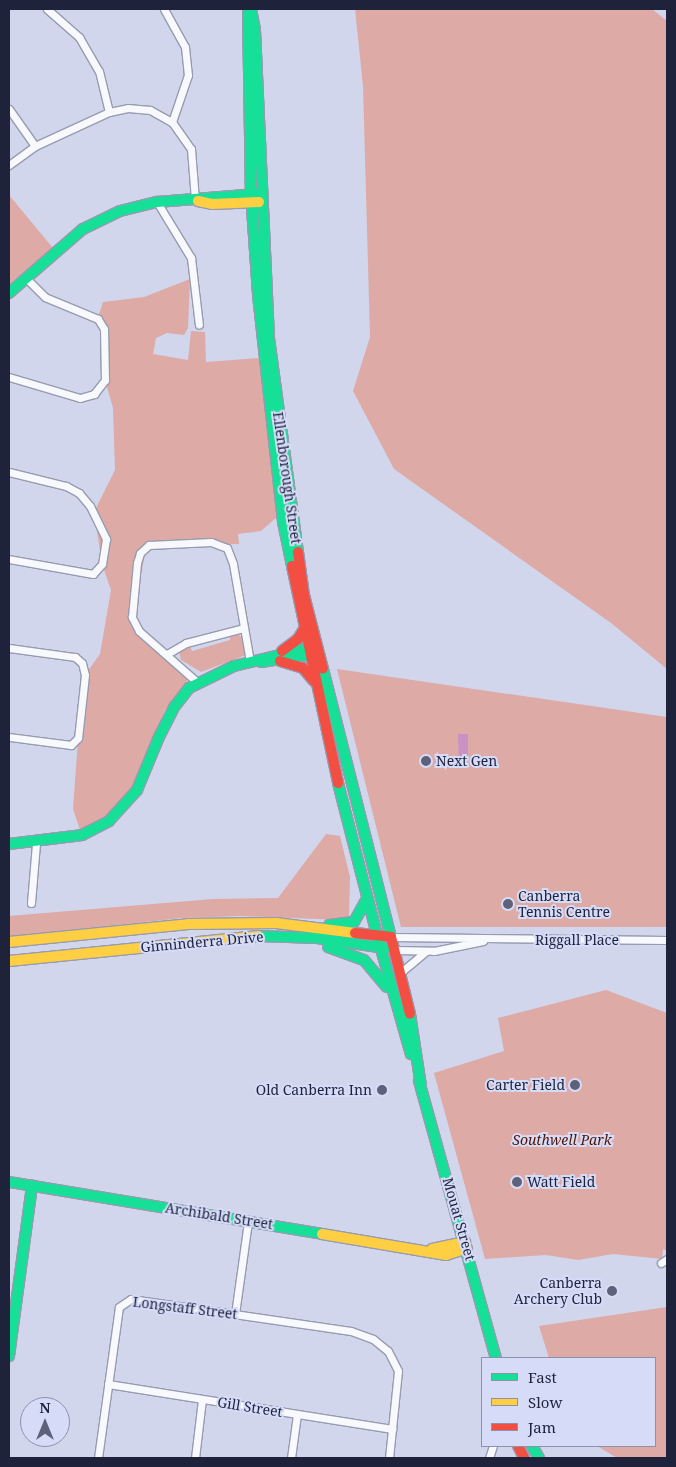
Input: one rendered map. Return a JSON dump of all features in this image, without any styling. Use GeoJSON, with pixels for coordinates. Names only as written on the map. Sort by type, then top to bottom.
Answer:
{"type":"FeatureCollection","features":[{"type":"Feature","properties":{"kind":"main road","name":"Ellenborough Street"},"geometry":{"type":"LineString","coordinates":[[250,9],[255,30],[256,198],[268,403],[283,522],[304,629],[313,650],[391,937]]}},
{"type":"Feature","properties":{"kind":"main road","name":"Ellenborough Street"},"geometry":{"type":"LineString","coordinates":[[256,198],[269,338],[313,650],[315,682],[377,935]]}},
{"type":"Feature","properties":{"kind":"main road"},"geometry":{"type":"LineString","coordinates":[[9,293],[83,229],[120,211],[157,202],[256,198]]}},
{"type":"Feature","properties":{"kind":"main road"},"geometry":{"type":"LineString","coordinates":[[278,657],[298,639],[304,629]]}},
{"type":"Feature","properties":{"kind":"main road"},"geometry":{"type":"LineString","coordinates":[[9,844],[36,843],[95,830],[122,810],[137,790],[175,706],[197,682],[250,662],[313,650]]}},
{"type":"Feature","properties":{"kind":"main road"},"geometry":{"type":"LineString","coordinates":[[278,657],[303,668],[315,682]]}},
{"type":"Feature","properties":{"kind":"main road"},"geometry":{"type":"LineString","coordinates":[[305,925],[351,923],[361,914],[367,899]]}},
{"type":"Feature","properties":{"kind":"main road","name":"Ginninderra Drive"},"geometry":{"type":"LineString","coordinates":[[9,942],[188,924],[305,925],[391,937]]}},
{"type":"Feature","properties":{"kind":"main road","name":"Mouat Street"},"geometry":{"type":"LineString","coordinates":[[377,935],[498,1356]]}},
{"type":"Feature","properties":{"kind":"main road","name":"Ginninderra Drive"},"geometry":{"type":"LineString","coordinates":[[9,961],[209,940],[277,936],[394,950]]}},
{"type":"Feature","properties":{"kind":"main road","name":"Mouat Street"},"geometry":{"type":"LineString","coordinates":[[391,937],[412,1020],[421,1086]]}},
{"type":"Feature","properties":{"kind":"main road"},"geometry":{"type":"LineString","coordinates":[[209,940],[340,949],[368,963],[394,998]]}},
{"type":"Feature","properties":{"kind":"main road","name":"Archibald Street"},"geometry":{"type":"LineString","coordinates":[[9,1182],[428,1249],[446,1255],[466,1245]]}},
{"type":"Feature","properties":{"kind":"main road"},"geometry":{"type":"LineString","coordinates":[[9,1356],[32,1186]]}},
{"type":"Feature","properties":{"kind":"main road"},"geometry":{"type":"LineString","coordinates":[[533,1447],[539,1458]]}},
{"type":"Feature","properties":{"kind":"street"},"geometry":{"type":"LineString","coordinates":[[47,9],[79,36],[98,71],[109,112]]}},
{"type":"Feature","properties":{"kind":"street"},"geometry":{"type":"LineString","coordinates":[[164,9],[185,47],[188,75],[172,122]]}},
{"type":"Feature","properties":{"kind":"street"},"geometry":{"type":"LineString","coordinates":[[9,165],[35,146],[109,112],[128,108],[150,110],[172,122],[191,149],[195,200]]}},
{"type":"Feature","properties":{"kind":"street"},"geometry":{"type":"LineString","coordinates":[[9,109],[35,146]]}},
{"type":"Feature","properties":{"kind":"street"},"geometry":{"type":"LineString","coordinates":[[157,202],[191,258],[199,325]]}},
{"type":"Feature","properties":{"kind":"street"},"geometry":{"type":"LineString","coordinates":[[9,377],[80,398],[94,394],[105,380],[104,329],[98,319],[45,298],[26,278]]}},
{"type":"Feature","properties":{"kind":"street"},"geometry":{"type":"LineString","coordinates":[[9,472],[66,486],[79,493],[90,506],[106,539],[102,564],[93,574],[9,559]]}},
{"type":"Feature","properties":{"kind":"street"},"geometry":{"type":"LineString","coordinates":[[197,682],[139,631],[130,607],[138,558],[146,547],[154,543],[211,542],[227,548],[233,564],[250,662]]}},
{"type":"Feature","properties":{"kind":"street"},"geometry":{"type":"LineString","coordinates":[[167,654],[186,643],[244,628]]}},
{"type":"Feature","properties":{"kind":"street"},"geometry":{"type":"LineString","coordinates":[[9,648],[74,658],[82,663],[85,675],[78,738],[71,745],[9,737]]}},
{"type":"Feature","properties":{"kind":"street"},"geometry":{"type":"LineString","coordinates":[[31,903],[36,843]]}},
{"type":"Feature","properties":{"kind":"street","name":"Riggall Place"},"geometry":{"type":"LineString","coordinates":[[391,937],[486,940],[667,940]]}},
{"type":"Feature","properties":{"kind":"street","name":"Riggall Place"},"geometry":{"type":"LineString","coordinates":[[394,950],[426,952],[486,940]]}},
{"type":"Feature","properties":{"kind":"street","name":"Riggall Place"},"geometry":{"type":"LineString","coordinates":[[400,973],[426,952]]}},
{"type":"Feature","properties":{"kind":"street"},"geometry":{"type":"LineString","coordinates":[[235,1314],[248,1221]]}},
{"type":"Feature","properties":{"kind":"street","name":"Longstaff Street"},"geometry":{"type":"LineString","coordinates":[[98,1458],[118,1307],[122,1302],[131,1300],[350,1331],[373,1339],[395,1361],[398,1383],[392,1429]]}},
{"type":"Feature","properties":{"kind":"street","name":"Gill Street"},"geometry":{"type":"LineString","coordinates":[[108,1384],[392,1429]]}},
{"type":"Feature","properties":{"kind":"street"},"geometry":{"type":"LineString","coordinates":[[195,1458],[202,1399]]}},
{"type":"Feature","properties":{"kind":"street"},"geometry":{"type":"LineString","coordinates":[[291,1458],[297,1414]]}},
{"type":"Feature","properties":{"kind":"street"},"geometry":{"type":"LineString","coordinates":[[388,1458],[392,1429]]}},
{"type":"Feature","properties":{"kind":"green space"},"geometry":{"type":"Polygon","coordinates":[[[355,9],[652,9],[667,21],[667,669],[611,623],[394,469],[353,391],[370,337],[363,86],[355,9]]]}},
{"type":"Feature","properties":{"kind":"green space"},"geometry":{"type":"Polygon","coordinates":[[[9,195],[53,248],[9,284],[9,195]]]}},
{"type":"Feature","properties":{"kind":"green space"},"geometry":{"type":"Polygon","coordinates":[[[190,279],[188,328],[184,335],[167,333],[156,338],[153,354],[188,360],[191,331],[205,332],[206,362],[259,358],[277,517],[261,531],[238,534],[239,544],[147,544],[132,621],[187,675],[187,683],[165,710],[132,787],[111,813],[80,830],[73,809],[80,712],[85,675],[100,654],[111,590],[102,564],[94,512],[115,470],[113,408],[105,380],[105,347],[99,314],[103,302],[144,297],[190,279]]]}},
{"type":"Feature","properties":{"kind":"green space"},"geometry":{"type":"Polygon","coordinates":[[[237,633],[242,638],[246,655],[201,672],[181,660],[179,651],[185,647],[190,646],[192,651],[230,640],[230,634],[237,633]]]}},
{"type":"Feature","properties":{"kind":"green space"},"geometry":{"type":"Polygon","coordinates":[[[337,669],[667,717],[667,927],[401,927],[337,669]]]}},
{"type":"Feature","properties":{"kind":"green space"},"geometry":{"type":"Polygon","coordinates":[[[326,834],[340,836],[350,877],[349,917],[342,920],[239,916],[182,918],[9,937],[9,916],[213,899],[278,898],[326,834]]]}},
{"type":"Feature","properties":{"kind":"green space","name":"Southwell Park"},"geometry":{"type":"Polygon","coordinates":[[[606,990],[667,1013],[667,1251],[663,1249],[662,1259],[613,1254],[578,1260],[546,1255],[485,1259],[434,1073],[504,1051],[498,1018],[606,990]]]}},
{"type":"Feature","properties":{"kind":"green space"},"geometry":{"type":"Polygon","coordinates":[[[667,1307],[667,1458],[617,1458],[599,1447],[656,1447],[656,1357],[549,1357],[539,1326],[667,1307]]]}},
{"type":"Feature","properties":{"kind":"shaded area"},"geometry":{"type":"Polygon","coordinates":[[[458,734],[468,734],[468,761],[459,761],[458,734]]]}},
{"type":"Feature","properties":{"kind":"traffic: fast"},"geometry":{"type":"LineString","coordinates":[[251,9],[255,30],[269,338],[298,552]]}},
{"type":"Feature","properties":{"kind":"traffic: fast"},"geometry":{"type":"LineString","coordinates":[[248,11],[251,194],[258,295],[283,522],[292,566]]}},
{"type":"Feature","properties":{"kind":"traffic: fast"},"geometry":{"type":"LineString","coordinates":[[9,293],[83,229],[120,211],[157,202],[258,194]]}},
{"type":"Feature","properties":{"kind":"traffic: fast"},"geometry":{"type":"LineString","coordinates":[[9,844],[82,835],[109,821],[137,790],[159,737],[175,706],[189,688],[234,666],[313,647]]}},
{"type":"Feature","properties":{"kind":"traffic: fast"},"geometry":{"type":"LineString","coordinates":[[261,662],[306,655]]}},
{"type":"Feature","properties":{"kind":"traffic: fast"},"geometry":{"type":"LineString","coordinates":[[323,669],[391,937]]}},
{"type":"Feature","properties":{"kind":"traffic: fast"},"geometry":{"type":"LineString","coordinates":[[338,783],[377,935]]}},
{"type":"Feature","properties":{"kind":"traffic: fast"},"geometry":{"type":"LineString","coordinates":[[329,925],[354,922],[367,899]]}},
{"type":"Feature","properties":{"kind":"traffic: fast"},"geometry":{"type":"LineString","coordinates":[[377,935],[411,1054]]}},
{"type":"Feature","properties":{"kind":"traffic: fast"},"geometry":{"type":"LineString","coordinates":[[259,936],[317,938],[385,948]]}},
{"type":"Feature","properties":{"kind":"traffic: fast"},"geometry":{"type":"LineString","coordinates":[[328,947],[364,960],[387,987]]}},
{"type":"Feature","properties":{"kind":"traffic: fast"},"geometry":{"type":"LineString","coordinates":[[410,1014],[421,1086]]}},
{"type":"Feature","properties":{"kind":"traffic: fast"},"geometry":{"type":"LineString","coordinates":[[419,1081],[496,1357]]}},
{"type":"Feature","properties":{"kind":"traffic: fast"},"geometry":{"type":"LineString","coordinates":[[9,1182],[322,1234]]}},
{"type":"Feature","properties":{"kind":"traffic: fast"},"geometry":{"type":"LineString","coordinates":[[9,1356],[32,1186]]}},
{"type":"Feature","properties":{"kind":"traffic: fast"},"geometry":{"type":"LineString","coordinates":[[533,1447],[539,1458]]}},
{"type":"Feature","properties":{"kind":"traffic: slow"},"geometry":{"type":"LineString","coordinates":[[198,201],[212,204],[259,202]]}},
{"type":"Feature","properties":{"kind":"traffic: slow"},"geometry":{"type":"LineString","coordinates":[[9,942],[188,924],[276,923],[355,933]]}},
{"type":"Feature","properties":{"kind":"traffic: slow"},"geometry":{"type":"LineString","coordinates":[[9,961],[259,936]]}},
{"type":"Feature","properties":{"kind":"traffic: slow"},"geometry":{"type":"LineString","coordinates":[[322,1234],[446,1255],[467,1248]]}},
{"type":"Feature","properties":{"kind":"traffic: slow"},"geometry":{"type":"LineString","coordinates":[[432,1249],[465,1242]]}},
{"type":"Feature","properties":{"kind":"traffic: jam"},"geometry":{"type":"LineString","coordinates":[[298,552],[304,595],[323,669]]}},
{"type":"Feature","properties":{"kind":"traffic: jam"},"geometry":{"type":"LineString","coordinates":[[292,566],[338,783]]}},
{"type":"Feature","properties":{"kind":"traffic: jam"},"geometry":{"type":"LineString","coordinates":[[282,651],[298,639],[304,629]]}},
{"type":"Feature","properties":{"kind":"traffic: jam"},"geometry":{"type":"LineString","coordinates":[[280,661],[303,668],[314,681]]}},
{"type":"Feature","properties":{"kind":"traffic: jam"},"geometry":{"type":"LineString","coordinates":[[355,933],[391,937],[410,1014]]}},
{"type":"Feature","properties":{"kind":"traffic: jam"},"geometry":{"type":"LineString","coordinates":[[518,1447],[524,1458]]}},
{"type":"Feature","properties":{"kind":"place","name":"Next Gen"},"geometry":{"type":"Point","coordinates":[426,761]}},
{"type":"Feature","properties":{"kind":"place","name":"Canberra Tennis Centre"},"geometry":{"type":"Point","coordinates":[508,904]}},
{"type":"Feature","properties":{"kind":"place","name":"Carter Field"},"geometry":{"type":"Point","coordinates":[575,1085]}},
{"type":"Feature","properties":{"kind":"place","name":"Old Canberra Inn"},"geometry":{"type":"Point","coordinates":[382,1090]}},
{"type":"Feature","properties":{"kind":"place","name":"Watt Field"},"geometry":{"type":"Point","coordinates":[517,1182]}},
{"type":"Feature","properties":{"kind":"place","name":"Canberra Archery Club"},"geometry":{"type":"Point","coordinates":[612,1291]}}]}
